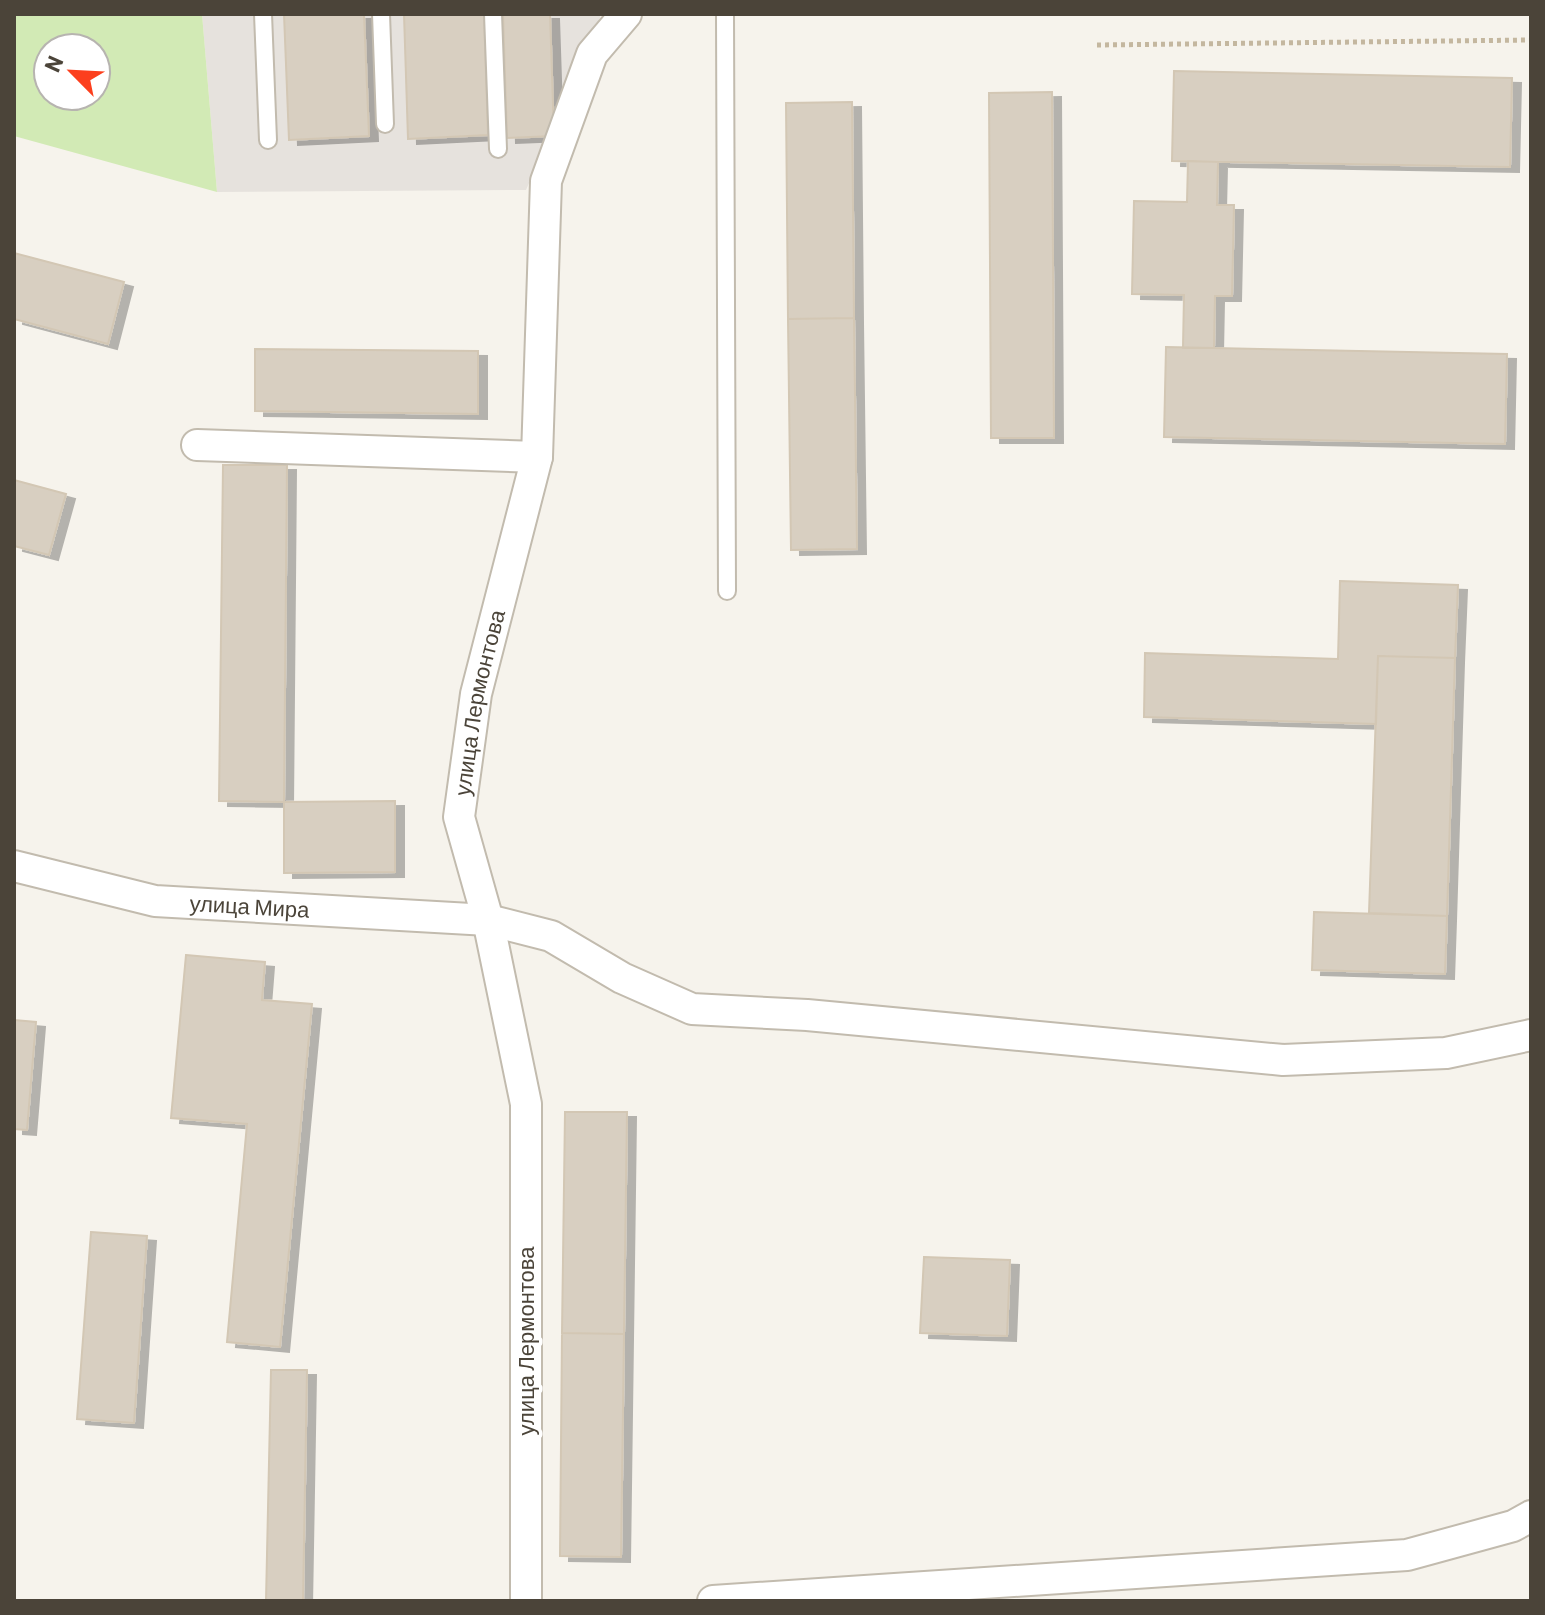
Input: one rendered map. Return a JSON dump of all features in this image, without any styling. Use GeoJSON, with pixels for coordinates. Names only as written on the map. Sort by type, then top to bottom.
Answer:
{"type":"FeatureCollection","features":[{"type":"Feature","properties":{"kind":"street","name":"улица Лермонтова"},"geometry":{"type":"LineString","coordinates":[[526,1601],[526,1104],[488,920],[459,817],[476,694],[537,457],[546,181],[592,54],[626,14]]}},
{"type":"Feature","properties":{"kind":"street"},"geometry":{"type":"LineString","coordinates":[[197,445],[537,457]]}},
{"type":"Feature","properties":{"kind":"street","name":"улица Мира"},"geometry":{"type":"LineString","coordinates":[[14,866],[155,901],[488,920],[551,936],[622,978],[692,1009],[807,1015],[1283,1060],[1446,1053],[1531,1035]]}},
{"type":"Feature","properties":{"kind":"street"},"geometry":{"type":"LineString","coordinates":[[713,1601],[1407,1555],[1513,1526],[1531,1516]]}},
{"type":"Feature","properties":{"kind":"lane"},"geometry":{"type":"LineString","coordinates":[[263,14],[268,140]]}},
{"type":"Feature","properties":{"kind":"lane"},"geometry":{"type":"LineString","coordinates":[[381,14],[385,124]]}},
{"type":"Feature","properties":{"kind":"lane"},"geometry":{"type":"LineString","coordinates":[[493,14],[498,149]]}},
{"type":"Feature","properties":{"kind":"lane"},"geometry":{"type":"LineString","coordinates":[[725,14],[727,591]]}},
{"type":"Feature","properties":{"kind":"path"},"geometry":{"type":"LineString","coordinates":[[1097,45],[1531,40]]}},
{"type":"Feature","properties":{"kind":"shaded area"},"geometry":{"type":"Polygon","coordinates":[[[202,14],[600,14],[600,18],[526,190],[217,192],[202,14]]]}},
{"type":"Feature","properties":{"kind":"green space"},"geometry":{"type":"Polygon","coordinates":[[[14,14],[202,14],[217,192],[14,136],[14,14]]]}},
{"type":"Feature","properties":{"kind":"building"},"geometry":{"type":"Polygon","coordinates":[[[284,14],[364,14],[369,136],[289,140],[284,14]]]}},
{"type":"Feature","properties":{"kind":"building"},"geometry":{"type":"Polygon","coordinates":[[[404,14],[484,14],[488,135],[408,139],[404,14]]]}},
{"type":"Feature","properties":{"kind":"building"},"geometry":{"type":"Polygon","coordinates":[[[503,14],[550,14],[554,136],[507,138],[503,14]]]}},
{"type":"Feature","properties":{"kind":"building"},"geometry":{"type":"Polygon","coordinates":[[[1174,71],[1512,78],[1510,167],[1172,161],[1174,71]]]}},
{"type":"Feature","properties":{"kind":"building"},"geometry":{"type":"Polygon","coordinates":[[[1052,92],[1054,438],[991,438],[989,93],[1052,92]]]}},
{"type":"Feature","properties":{"kind":"building"},"geometry":{"type":"Polygon","coordinates":[[[852,102],[854,318],[788,319],[786,103],[852,102]]]}},
{"type":"Feature","properties":{"kind":"building"},"geometry":{"type":"Polygon","coordinates":[[[1188,161],[1218,162],[1217,205],[1234,205],[1232,296],[1215,296],[1214,348],[1183,348],[1184,295],[1132,294],[1134,201],[1187,202],[1188,161]]]}},
{"type":"Feature","properties":{"kind":"building"},"geometry":{"type":"Polygon","coordinates":[[[14,253],[124,282],[108,344],[14,319],[14,253]]]}},
{"type":"Feature","properties":{"kind":"building"},"geometry":{"type":"Polygon","coordinates":[[[854,318],[857,549],[791,550],[788,319],[854,318]]]}},
{"type":"Feature","properties":{"kind":"building"},"geometry":{"type":"Polygon","coordinates":[[[1166,347],[1507,354],[1505,444],[1164,437],[1166,347]]]}},
{"type":"Feature","properties":{"kind":"building"},"geometry":{"type":"Polygon","coordinates":[[[255,349],[478,351],[478,414],[255,411],[255,349]]]}},
{"type":"Feature","properties":{"kind":"building"},"geometry":{"type":"Polygon","coordinates":[[[223,465],[287,465],[284,802],[219,801],[223,465]]]}},
{"type":"Feature","properties":{"kind":"building"},"geometry":{"type":"Polygon","coordinates":[[[14,480],[66,494],[49,555],[14,546],[14,480]]]}},
{"type":"Feature","properties":{"kind":"building"},"geometry":{"type":"Polygon","coordinates":[[[1340,581],[1458,585],[1455,658],[1378,656],[1376,724],[1144,717],[1145,653],[1338,659],[1340,581]]]}},
{"type":"Feature","properties":{"kind":"building"},"geometry":{"type":"Polygon","coordinates":[[[1378,656],[1455,658],[1447,916],[1369,913],[1378,656]]]}},
{"type":"Feature","properties":{"kind":"building"},"geometry":{"type":"Polygon","coordinates":[[[395,801],[395,872],[284,873],[284,802],[395,801]]]}},
{"type":"Feature","properties":{"kind":"building"},"geometry":{"type":"Polygon","coordinates":[[[1314,912],[1447,916],[1445,974],[1312,970],[1314,912]]]}},
{"type":"Feature","properties":{"kind":"building"},"geometry":{"type":"Polygon","coordinates":[[[186,955],[265,962],[262,1000],[312,1004],[280,1347],[227,1342],[247,1124],[171,1118],[186,955]]]}},
{"type":"Feature","properties":{"kind":"building"},"geometry":{"type":"Polygon","coordinates":[[[14,1020],[36,1022],[27,1130],[14,1129],[14,1020]]]}},
{"type":"Feature","properties":{"kind":"building"},"geometry":{"type":"Polygon","coordinates":[[[565,1112],[627,1112],[624,1334],[562,1333],[565,1112]]]}},
{"type":"Feature","properties":{"kind":"building"},"geometry":{"type":"Polygon","coordinates":[[[91,1232],[147,1236],[134,1423],[77,1419],[91,1232]]]}},
{"type":"Feature","properties":{"kind":"building"},"geometry":{"type":"Polygon","coordinates":[[[924,1257],[1010,1260],[1007,1336],[920,1333],[924,1257]]]}},
{"type":"Feature","properties":{"kind":"building"},"geometry":{"type":"Polygon","coordinates":[[[562,1333],[624,1334],[621,1557],[560,1556],[562,1333]]]}},
{"type":"Feature","properties":{"kind":"building"},"geometry":{"type":"Polygon","coordinates":[[[271,1370],[307,1370],[303,1601],[266,1601],[271,1370]]]}}]}
